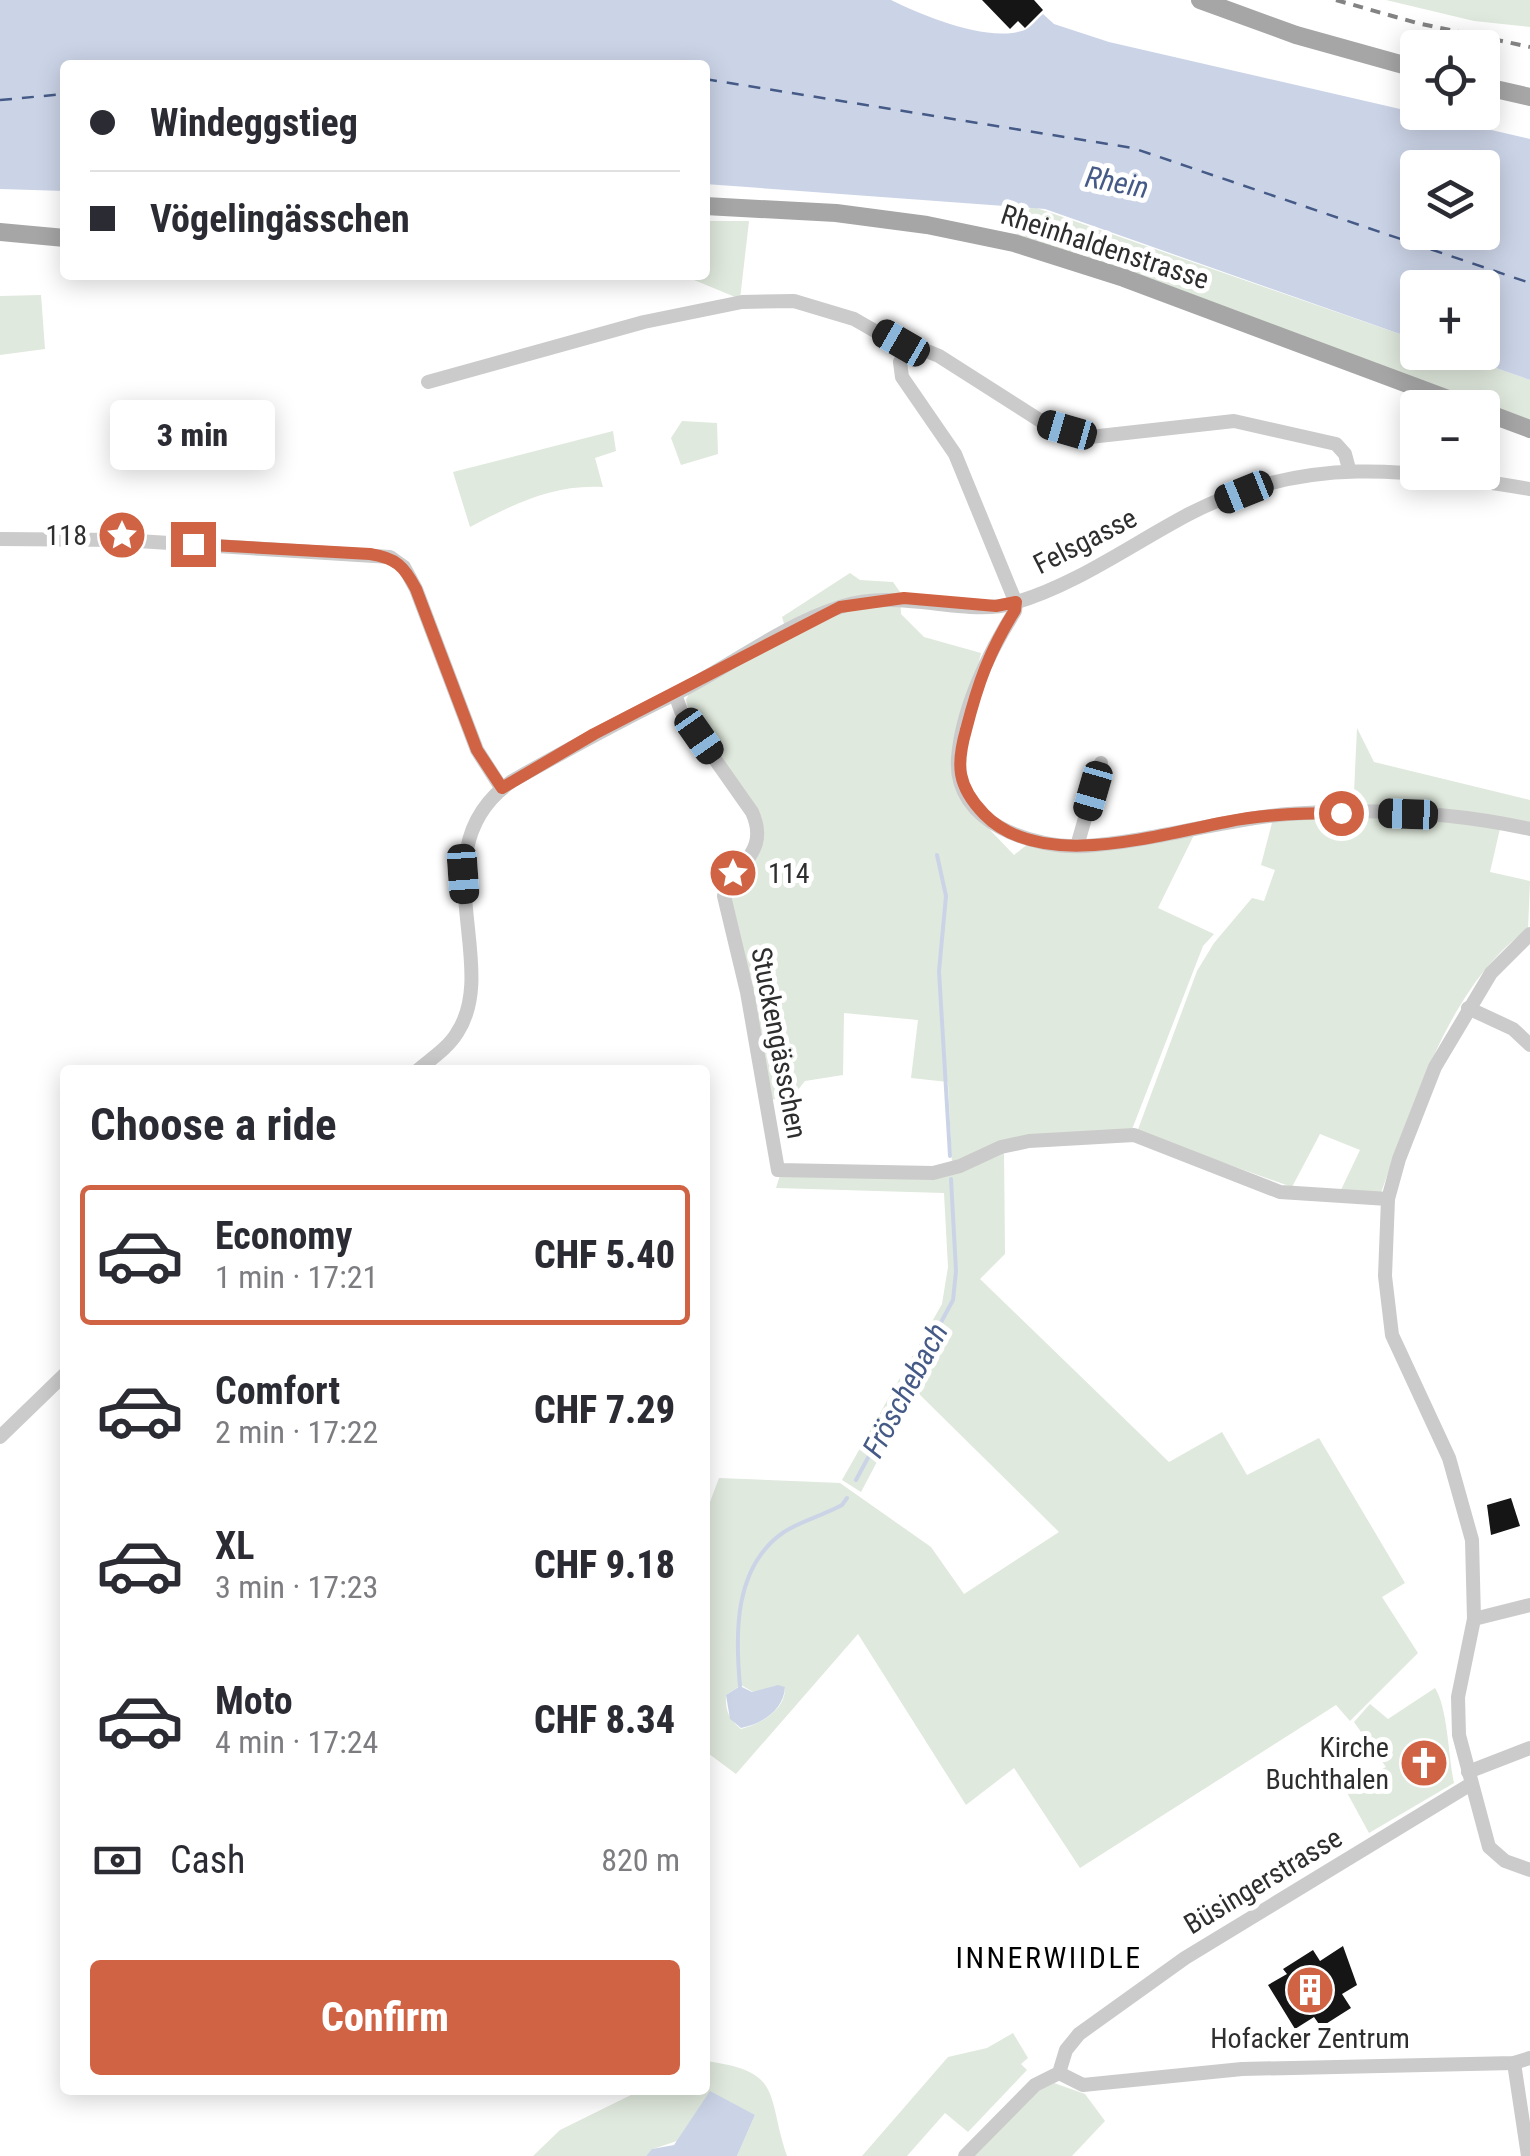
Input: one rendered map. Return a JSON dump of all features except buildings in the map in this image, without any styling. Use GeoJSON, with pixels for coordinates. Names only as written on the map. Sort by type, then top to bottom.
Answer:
{"type":"FeatureCollection","features":[{"type":"Feature","properties":{"kind":"main road"},"geometry":{"type":"LineString","coordinates":[[1200,0],[1296,35],[1400,64]]}},
{"type":"Feature","properties":{"kind":"main road"},"geometry":{"type":"LineString","coordinates":[[1500,90],[1530,97]]}},
{"type":"Feature","properties":{"kind":"main road","name":"Rheinhaldenstrasse"},"geometry":{"type":"LineString","coordinates":[[710,206],[852,215],[1014,243],[1124,278],[1424,390]]}},
{"type":"Feature","properties":{"kind":"main road"},"geometry":{"type":"LineString","coordinates":[[0,232],[60,238]]}},
{"type":"Feature","properties":{"kind":"main road"},"geometry":{"type":"LineString","coordinates":[[1500,418],[1530,429]]}},
{"type":"Feature","properties":{"kind":"street"},"geometry":{"type":"LineString","coordinates":[[428,382],[644,322],[742,302],[794,301],[854,319],[908,350],[922,349],[939,356],[1044,423],[1090,437],[1234,421],[1336,444],[1348,469]]}},
{"type":"Feature","properties":{"kind":"street"},"geometry":{"type":"LineString","coordinates":[[908,350],[900,362],[902,376],[954,454],[1016,602],[982,669],[958,760],[974,803],[1011,835],[1032,842],[1077,846],[1248,818],[1318,813],[1460,817],[1530,829]]}},
{"type":"Feature","properties":{"kind":"street","name":"Felsgasse"},"geometry":{"type":"LineString","coordinates":[[502,788],[594,734],[840,607],[904,598],[996,606],[1016,602],[1057,586],[1195,511],[1300,476],[1348,469],[1427,473],[1530,489]]}},
{"type":"Feature","properties":{"kind":"street"},"geometry":{"type":"LineString","coordinates":[[0,540],[122,540],[390,558],[404,566],[477,750],[502,788],[480,816],[463,874],[470,980],[461,1026],[456,1036],[424,1065]]}},
{"type":"Feature","properties":{"kind":"street","name":"Stuckengässchen"},"geometry":{"type":"LineString","coordinates":[[674,694],[681,711],[752,812],[759,828],[755,848],[724,896],[747,992],[778,1170],[932,1173],[960,1166],[1001,1147],[1030,1141],[1134,1135],[1280,1192],[1388,1199]]}},
{"type":"Feature","properties":{"kind":"street"},"geometry":{"type":"LineString","coordinates":[[1077,846],[1101,763]]}},
{"type":"Feature","properties":{"kind":"street"},"geometry":{"type":"LineString","coordinates":[[1530,934],[1492,973],[1435,1066],[1388,1199],[1384,1276],[1392,1335],[1449,1458],[1472,1540],[1474,1619],[1457,1704],[1458,1735],[1490,1847],[1499,1858],[1530,1870]]}},
{"type":"Feature","properties":{"kind":"street"},"geometry":{"type":"LineString","coordinates":[[1468,1008],[1513,1029],[1530,1044]]}},
{"type":"Feature","properties":{"kind":"street"},"geometry":{"type":"LineString","coordinates":[[0,1437],[60,1379]]}},
{"type":"Feature","properties":{"kind":"street"},"geometry":{"type":"LineString","coordinates":[[1474,1619],[1530,1605]]}},
{"type":"Feature","properties":{"kind":"street","name":"Büsingerstrasse"},"geometry":{"type":"LineString","coordinates":[[965,2156],[1035,2085],[1059,2073],[1066,2050],[1079,2034],[1186,1958],[1470,1778],[1530,1748]]}},
{"type":"Feature","properties":{"kind":"street"},"geometry":{"type":"LineString","coordinates":[[1059,2073],[1083,2085],[1242,2069],[1514,2063],[1530,2058]]}},
{"type":"Feature","properties":{"kind":"street"},"geometry":{"type":"LineString","coordinates":[[1514,2063],[1528,2156]]}},
{"type":"Feature","properties":{"kind":"shaded area"},"geometry":{"type":"Polygon","coordinates":[[[1386,0],[1530,0],[1530,27],[1474,21],[1386,0]]]}},
{"type":"Feature","properties":{"kind":"shaded area"},"geometry":{"type":"Polygon","coordinates":[[[1031,206],[1400,334],[1400,370],[1500,369],[1530,380],[1530,420],[1500,409],[1500,390],[1448,390],[1103,264],[1015,237],[1031,206]]]}},
{"type":"Feature","properties":{"kind":"shaded area"},"geometry":{"type":"Polygon","coordinates":[[[710,221],[749,221],[740,299],[694,280],[710,280],[710,221]]]}},
{"type":"Feature","properties":{"kind":"shaded area"},"geometry":{"type":"Polygon","coordinates":[[[41,295],[45,349],[0,355],[0,296],[41,295]]]}},
{"type":"Feature","properties":{"kind":"shaded area"},"geometry":{"type":"Polygon","coordinates":[[[682,421],[717,423],[718,454],[681,465],[671,438],[682,421]]]}},
{"type":"Feature","properties":{"kind":"shaded area"},"geometry":{"type":"Polygon","coordinates":[[[613,431],[616,451],[595,458],[603,487],[551,492],[470,527],[453,472],[613,431]]]}},
{"type":"Feature","properties":{"kind":"shaded area"},"geometry":{"type":"Polygon","coordinates":[[[850,573],[860,580],[893,582],[900,592],[901,614],[924,637],[981,653],[954,768],[970,809],[1014,855],[1029,843],[1195,833],[1158,908],[1214,934],[1203,946],[1131,1132],[1035,1136],[952,1164],[948,1082],[911,1078],[918,1020],[844,1013],[843,1075],[805,1081],[793,1096],[770,1100],[729,901],[757,848],[761,826],[758,813],[690,716],[686,700],[692,687],[788,637],[782,617],[850,573]]]}},
{"type":"Feature","properties":{"kind":"shaded area"},"geometry":{"type":"Polygon","coordinates":[[[1357,728],[1374,762],[1530,800],[1530,825],[1502,820],[1490,872],[1530,881],[1528,929],[1500,953],[1455,1014],[1421,1086],[1381,1193],[1340,1192],[1360,1150],[1320,1134],[1292,1187],[1137,1132],[1197,971],[1214,943],[1252,898],[1264,901],[1275,870],[1261,865],[1273,819],[1353,814],[1357,728]]]}},
{"type":"Feature","properties":{"kind":"shaded area"},"geometry":{"type":"Polygon","coordinates":[[[1004,1151],[1005,1254],[980,1279],[1169,1462],[1222,1432],[1247,1475],[1319,1438],[1405,1583],[1382,1597],[1418,1653],[1350,1721],[1336,1705],[1080,1868],[1014,1768],[966,1805],[858,1634],[736,1774],[710,1755],[710,1502],[719,1478],[840,1483],[931,1547],[964,1594],[1059,1532],[915,1390],[861,1492],[842,1480],[942,1304],[948,1267],[944,1193],[776,1188],[780,1175],[944,1177],[1004,1151]],[[741,1685],[726,1695],[733,1722],[741,1729],[771,1715],[781,1703],[785,1687],[753,1692],[741,1685]]]}},
{"type":"Feature","properties":{"kind":"shaded area"},"geometry":{"type":"Polygon","coordinates":[[[1435,1688],[1445,1720],[1454,1783],[1369,1833],[1345,1789],[1386,1767],[1354,1722],[1370,1704],[1388,1719],[1435,1688]]]}},
{"type":"Feature","properties":{"kind":"shaded area"},"geometry":{"type":"Polygon","coordinates":[[[1013,2033],[1028,2058],[1021,2064],[1027,2070],[968,2132],[945,2113],[907,2156],[862,2156],[948,2057],[987,2048],[1013,2033]]]}},
{"type":"Feature","properties":{"kind":"shaded area"},"geometry":{"type":"Polygon","coordinates":[[[710,2062],[748,2071],[760,2079],[773,2101],[787,2156],[737,2156],[755,2115],[653,2149],[646,2156],[533,2156],[560,2130],[631,2095],[710,2095],[710,2062]]]}},
{"type":"Feature","properties":{"kind":"shaded area"},"geometry":{"type":"Polygon","coordinates":[[[1054,2083],[1085,2094],[1105,2121],[1072,2156],[970,2156],[1036,2092],[1054,2083]]]}},
{"type":"Feature","properties":{"kind":"water","name":"Rhein"},"geometry":{"type":"Polygon","coordinates":[[[0,0],[891,0],[938,20],[993,33],[1025,30],[1043,14],[1054,24],[1109,42],[1400,109],[1400,130],[1491,130],[1530,139],[1530,380],[1500,369],[1500,270],[1400,270],[1400,334],[1045,209],[710,184],[710,60],[60,60],[60,191],[0,189],[0,0]]]}},
{"type":"Feature","properties":{"kind":"water"},"geometry":{"type":"Polygon","coordinates":[[[778,1685],[785,1687],[781,1703],[764,1719],[741,1728],[730,1719],[726,1695],[740,1686],[752,1692],[778,1685]]]}},
{"type":"Feature","properties":{"kind":"water"},"geometry":{"type":"Polygon","coordinates":[[[710,2091],[755,2115],[737,2156],[646,2156],[652,2149],[674,2145],[710,2091]]]}},
{"type":"Feature","properties":{"kind":"waterway","name":"Fröschebach"},"geometry":{"type":"LineString","coordinates":[[937,855],[946,896],[939,971],[950,1156]]}},
{"type":"Feature","properties":{"kind":"waterway","name":"Fröschebach"},"geometry":{"type":"LineString","coordinates":[[856,1480],[953,1300],[956,1271],[951,1179]]}},
{"type":"Feature","properties":{"kind":"waterway","name":"Fröschebach"},"geometry":{"type":"LineString","coordinates":[[740,1686],[741,1602],[755,1563],[784,1532],[842,1505],[847,1498]]}},
{"type":"Feature","properties":{"kind":"ferry route"},"geometry":{"type":"LineString","coordinates":[[710,80],[1133,148],[1530,283]]}},
{"type":"Feature","properties":{"kind":"ferry route"},"geometry":{"type":"LineString","coordinates":[[0,100],[60,94]]}},
{"type":"Feature","properties":{"kind":"railway"},"geometry":{"type":"LineString","coordinates":[[1336,0],[1417,23],[1530,47]]}},
{"type":"Feature","properties":{"kind":"place","name":"118"},"geometry":{"type":"Point","coordinates":[122,535]}},
{"type":"Feature","properties":{"kind":"place","name":"114"},"geometry":{"type":"Point","coordinates":[733,873]}},
{"type":"Feature","properties":{"kind":"place","name":"Kirche Buchthalen"},"geometry":{"type":"Point","coordinates":[1424,1763]}},
{"type":"Feature","properties":{"kind":"place","name":"Hofacker Zentrum"},"geometry":{"type":"Point","coordinates":[1310,1990]}},
{"type":"Feature","properties":{"kind":"district","name":"INNERWIIDLE"},"geometry":{"type":"Point","coordinates":[1049,1957]}},
{"type":"Feature","properties":{"kind":"route"},"geometry":{"type":"LineString","coordinates":[[193,544],[370,554],[404,566],[477,750],[502,788],[594,734],[840,607],[904,598],[996,606],[1016,602],[982,669],[958,760],[965,789],[974,803],[1011,835],[1032,842],[1087,846],[1248,818],[1341,813]]}}]}
